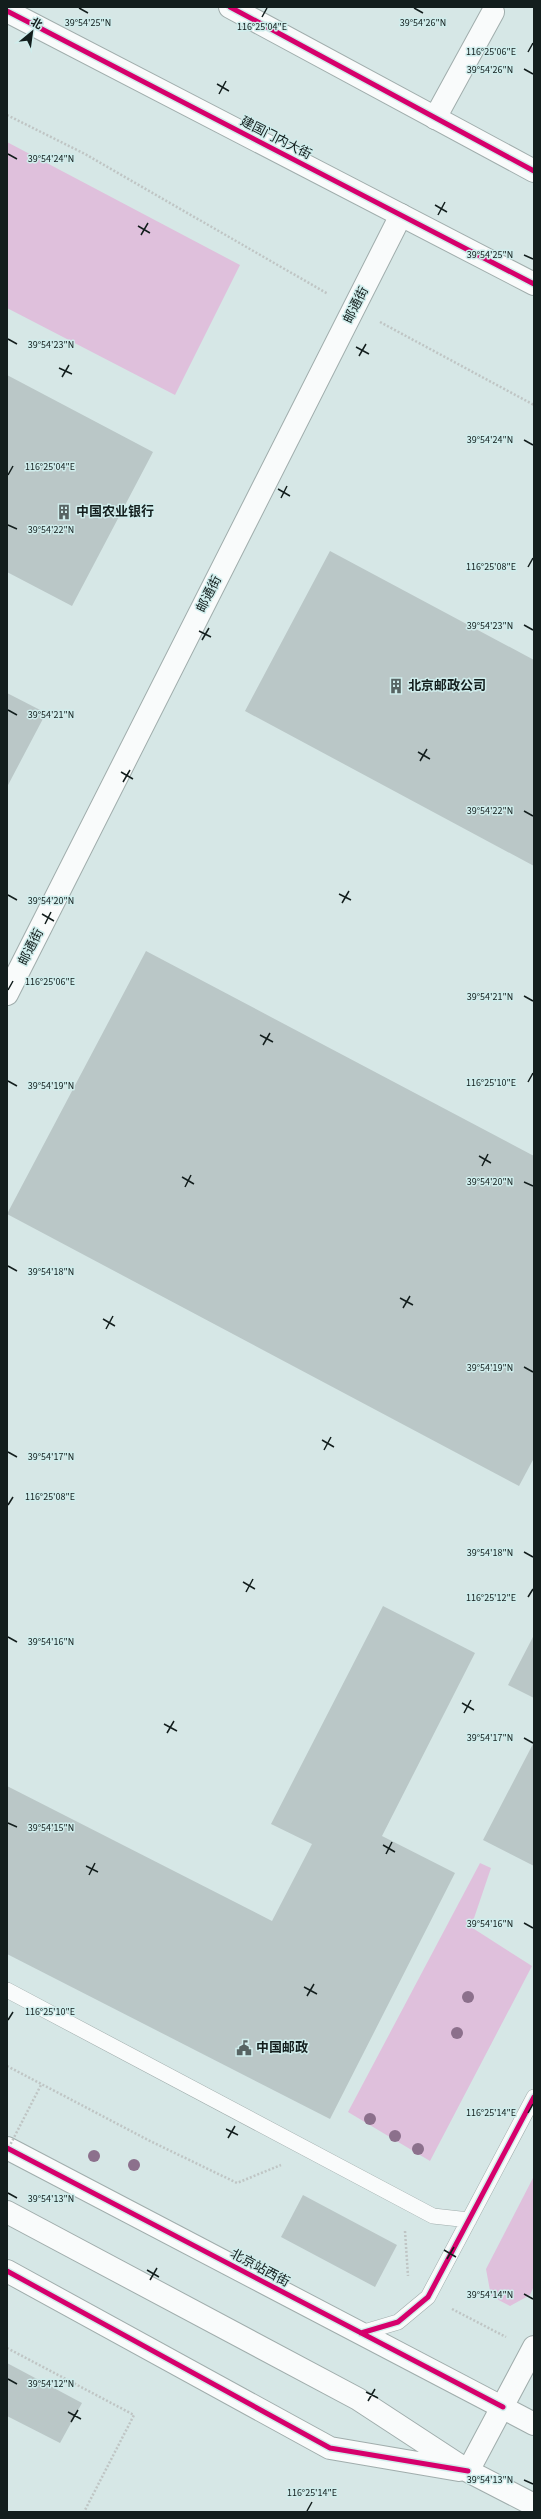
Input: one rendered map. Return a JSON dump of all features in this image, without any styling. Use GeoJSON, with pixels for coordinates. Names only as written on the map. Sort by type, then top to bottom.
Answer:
{"type":"FeatureCollection","features":[{"type":"Feature","properties":{"kind":"main road"},"geometry":{"type":"LineString","coordinates":[[230,7],[534,171]]}},
{"type":"Feature","properties":{"kind":"main road","name":"建国门内大街"},"geometry":{"type":"LineString","coordinates":[[7,11],[534,284]]}},
{"type":"Feature","properties":{"kind":"main road"},"geometry":{"type":"LineString","coordinates":[[435,118],[493,12]]}},
{"type":"Feature","properties":{"kind":"main road","name":"邮通街"},"geometry":{"type":"LineString","coordinates":[[7,994],[401,215]]}},
{"type":"Feature","properties":{"kind":"main road","name":"北京站西街"},"geometry":{"type":"LineString","coordinates":[[7,2148],[534,2424]]}},
{"type":"Feature","properties":{"kind":"main road"},"geometry":{"type":"LineString","coordinates":[[7,2212],[358,2399],[468,2471],[534,2505]]}},
{"type":"Feature","properties":{"kind":"main road"},"geometry":{"type":"LineString","coordinates":[[7,2271],[330,2448],[468,2471]]}},
{"type":"Feature","properties":{"kind":"main road"},"geometry":{"type":"LineString","coordinates":[[468,2471],[533,2349]]}},
{"type":"Feature","properties":{"kind":"lane"},"geometry":{"type":"LineString","coordinates":[[7,1990],[433,2216],[469,2220]]}},
{"type":"Feature","properties":{"kind":"lane"},"geometry":{"type":"LineString","coordinates":[[361,2333],[398,2322],[428,2297],[534,2097]]}},
{"type":"Feature","properties":{"kind":"path"},"geometry":{"type":"LineString","coordinates":[[7,115],[85,154],[354,308],[534,406]]}},
{"type":"Feature","properties":{"kind":"path"},"geometry":{"type":"LineString","coordinates":[[7,2066],[150,2141],[237,2183],[287,2163]]}},
{"type":"Feature","properties":{"kind":"path"},"geometry":{"type":"LineString","coordinates":[[7,2151],[41,2085]]}},
{"type":"Feature","properties":{"kind":"path"},"geometry":{"type":"LineString","coordinates":[[405,2227],[409,2287],[533,2349]]}},
{"type":"Feature","properties":{"kind":"path"},"geometry":{"type":"LineString","coordinates":[[7,2348],[134,2415],[84,2512]]}},
{"type":"Feature","properties":{"kind":"shaded area"},"geometry":{"type":"Polygon","coordinates":[[[7,142],[240,265],[175,395],[7,308],[7,142]]]}},
{"type":"Feature","properties":{"kind":"shaded area"},"geometry":{"type":"Polygon","coordinates":[[[480,1863],[491,1868],[471,1927],[532,1966],[430,2161],[348,2112],[480,1863]]]}},
{"type":"Feature","properties":{"kind":"shaded area"},"geometry":{"type":"Polygon","coordinates":[[[534,2176],[534,2286],[530,2295],[510,2306],[491,2296],[486,2269],[534,2176]]]}},
{"type":"Feature","properties":{"kind":"building","name":"中国农业银行"},"geometry":{"type":"Polygon","coordinates":[[[7,375],[153,452],[72,606],[7,572],[7,375]]]}},
{"type":"Feature","properties":{"kind":"building","name":"北京邮政公司"},"geometry":{"type":"Polygon","coordinates":[[[330,551],[534,660],[534,866],[245,711],[330,551]]]}},
{"type":"Feature","properties":{"kind":"building"},"geometry":{"type":"Polygon","coordinates":[[[7,693],[46,713],[7,787],[7,693]]]}},
{"type":"Feature","properties":{"kind":"building"},"geometry":{"type":"Polygon","coordinates":[[[146,951],[534,1156],[534,1458],[519,1486],[7,1214],[146,951]]]}},
{"type":"Feature","properties":{"kind":"building"},"geometry":{"type":"Polygon","coordinates":[[[383,1606],[475,1653],[382,1836],[455,1873],[330,2119],[7,1954],[7,1786],[272,1921],[312,1844],[271,1824],[383,1606]]]}},
{"type":"Feature","properties":{"kind":"building"},"geometry":{"type":"Polygon","coordinates":[[[534,1635],[534,1698],[508,1685],[534,1635]]]}},
{"type":"Feature","properties":{"kind":"building"},"geometry":{"type":"Polygon","coordinates":[[[534,1742],[534,1866],[483,1840],[534,1742]]]}},
{"type":"Feature","properties":{"kind":"building"},"geometry":{"type":"Polygon","coordinates":[[[303,2195],[397,2245],[375,2287],[281,2237],[303,2195]]]}},
{"type":"Feature","properties":{"kind":"building"},"geometry":{"type":"Polygon","coordinates":[[[7,2363],[82,2403],[60,2443],[7,2416],[7,2363]]]}},
{"type":"Feature","properties":{"kind":"cycle path"},"geometry":{"type":"LineString","coordinates":[[230,7],[534,171]]}},
{"type":"Feature","properties":{"kind":"cycle path"},"geometry":{"type":"LineString","coordinates":[[7,11],[534,284]]}},
{"type":"Feature","properties":{"kind":"cycle path"},"geometry":{"type":"LineString","coordinates":[[361,2333],[398,2322],[428,2297],[534,2097]]}},
{"type":"Feature","properties":{"kind":"cycle path"},"geometry":{"type":"LineString","coordinates":[[7,2148],[503,2407]]}},
{"type":"Feature","properties":{"kind":"cycle path"},"geometry":{"type":"LineString","coordinates":[[7,2271],[330,2448],[468,2471]]}},
{"type":"Feature","properties":{"kind":"place","name":"中国农业银行"},"geometry":{"type":"Point","coordinates":[64,512]}},
{"type":"Feature","properties":{"kind":"place","name":"北京邮政公司"},"geometry":{"type":"Point","coordinates":[396,686]}},
{"type":"Feature","properties":{"kind":"place","name":"中国邮政"},"geometry":{"type":"Point","coordinates":[244,2048]}}]}
